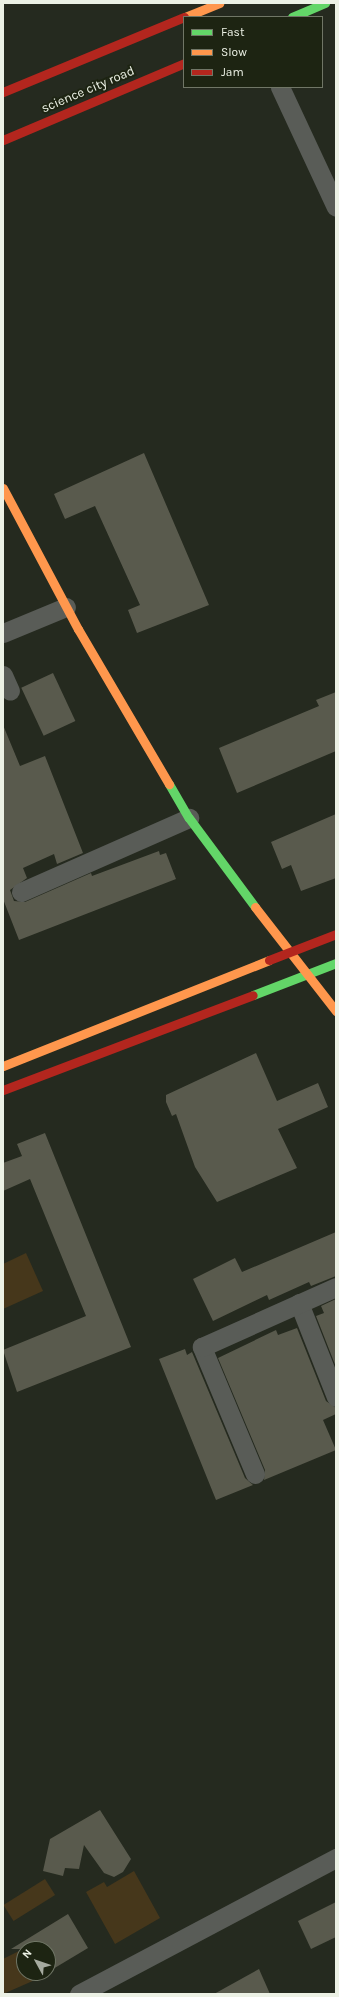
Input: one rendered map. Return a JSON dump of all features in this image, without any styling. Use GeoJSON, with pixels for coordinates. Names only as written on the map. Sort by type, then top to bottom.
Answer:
{"type":"FeatureCollection","features":[{"type":"Feature","properties":{"kind":"street"},"geometry":{"type":"LineString","coordinates":[[186,16],[219,3]]}},
{"type":"Feature","properties":{"kind":"street"},"geometry":{"type":"LineString","coordinates":[[294,16],[325,3]]}},
{"type":"Feature","properties":{"kind":"street"},"geometry":{"type":"LineString","coordinates":[[3,92],[183,17]]}},
{"type":"Feature","properties":{"kind":"street","name":"science city road"},"geometry":{"type":"LineString","coordinates":[[3,140],[183,63]]}},
{"type":"Feature","properties":{"kind":"street"},"geometry":{"type":"LineString","coordinates":[[280,88],[336,207]]}},
{"type":"Feature","properties":{"kind":"street"},"geometry":{"type":"LineString","coordinates":[[4,492],[66,607],[188,818],[289,953],[308,974],[336,1011]]}},
{"type":"Feature","properties":{"kind":"street"},"geometry":{"type":"LineString","coordinates":[[3,633],[66,607]]}},
{"type":"Feature","properties":{"kind":"street"},"geometry":{"type":"LineString","coordinates":[[21,892],[188,818]]}},
{"type":"Feature","properties":{"kind":"street"},"geometry":{"type":"LineString","coordinates":[[3,1066],[336,934]]}},
{"type":"Feature","properties":{"kind":"street"},"geometry":{"type":"LineString","coordinates":[[3,1090],[336,963]]}},
{"type":"Feature","properties":{"kind":"street"},"geometry":{"type":"LineString","coordinates":[[255,1474],[202,1347],[336,1287]]}},
{"type":"Feature","properties":{"kind":"street"},"geometry":{"type":"LineString","coordinates":[[299,1303],[336,1397]]}},
{"type":"Feature","properties":{"kind":"street"},"geometry":{"type":"LineString","coordinates":[[79,1994],[336,1858]]}},
{"type":"Feature","properties":{"kind":"shaded area"},"geometry":{"type":"Polygon","coordinates":[[[26,1253],[43,1291],[3,1309],[3,1264],[26,1253]]]}},
{"type":"Feature","properties":{"kind":"shaded area"},"geometry":{"type":"Polygon","coordinates":[[[134,1871],[160,1918],[115,1944],[86,1892],[104,1882],[107,1887],[134,1871]]]}},
{"type":"Feature","properties":{"kind":"shaded area"},"geometry":{"type":"Polygon","coordinates":[[[45,1879],[55,1895],[14,1921],[3,1905],[45,1879]]]}},
{"type":"Feature","properties":{"kind":"shaded area"},"geometry":{"type":"Polygon","coordinates":[[[16,1952],[16,1981],[33,1981],[3,1994],[3,1959],[16,1952]]]}},
{"type":"Feature","properties":{"kind":"building"},"geometry":{"type":"Polygon","coordinates":[[[144,453],[209,605],[137,633],[128,610],[140,605],[95,506],[65,519],[54,494],[144,453]]]}},
{"type":"Feature","properties":{"kind":"building"},"geometry":{"type":"Polygon","coordinates":[[[53,673],[75,721],[44,736],[21,688],[53,673]]]}},
{"type":"Feature","properties":{"kind":"building"},"geometry":{"type":"Polygon","coordinates":[[[336,692],[336,751],[237,793],[219,748],[319,706],[316,700],[336,692]]]}},
{"type":"Feature","properties":{"kind":"building"},"geometry":{"type":"Polygon","coordinates":[[[3,725],[20,766],[45,756],[83,853],[57,864],[54,854],[23,868],[27,878],[10,890],[14,901],[25,902],[91,873],[92,876],[159,851],[160,855],[166,853],[176,879],[19,940],[3,899],[3,725]]]}},
{"type":"Feature","properties":{"kind":"building"},"geometry":{"type":"Polygon","coordinates":[[[336,814],[336,878],[301,891],[291,865],[282,869],[271,842],[336,814]]]}},
{"type":"Feature","properties":{"kind":"building"},"geometry":{"type":"Polygon","coordinates":[[[256,1053],[277,1101],[318,1083],[328,1107],[278,1129],[297,1168],[217,1202],[195,1167],[176,1114],[172,1116],[166,1102],[166,1095],[256,1053]]]}},
{"type":"Feature","properties":{"kind":"building"},"geometry":{"type":"Polygon","coordinates":[[[45,1133],[131,1347],[17,1392],[3,1350],[86,1316],[30,1179],[3,1191],[3,1163],[22,1156],[17,1144],[45,1133]]]}},
{"type":"Feature","properties":{"kind":"building"},"geometry":{"type":"Polygon","coordinates":[[[336,1232],[336,1276],[311,1286],[309,1282],[269,1300],[267,1295],[213,1321],[193,1279],[235,1258],[242,1272],[336,1232]]]}},
{"type":"Feature","properties":{"kind":"building"},"geometry":{"type":"Polygon","coordinates":[[[336,1299],[336,1367],[316,1316],[324,1313],[321,1306],[336,1299]]]}},
{"type":"Feature","properties":{"kind":"building"},"geometry":{"type":"Polygon","coordinates":[[[297,1328],[326,1401],[336,1408],[336,1414],[323,1420],[336,1450],[264,1480],[265,1470],[218,1358],[276,1330],[278,1335],[297,1328]]]}},
{"type":"Feature","properties":{"kind":"building"},"geometry":{"type":"Polygon","coordinates":[[[185,1349],[187,1355],[192,1352],[245,1478],[253,1485],[216,1500],[159,1359],[185,1349]]]}},
{"type":"Feature","properties":{"kind":"building"},"geometry":{"type":"Polygon","coordinates":[[[100,1810],[131,1859],[123,1872],[114,1877],[104,1873],[84,1845],[79,1869],[65,1868],[63,1876],[43,1871],[50,1839],[100,1810]]]}},
{"type":"Feature","properties":{"kind":"building"},"geometry":{"type":"Polygon","coordinates":[[[336,1902],[336,1937],[311,1949],[298,1921],[336,1902]]]}},
{"type":"Feature","properties":{"kind":"building"},"geometry":{"type":"Polygon","coordinates":[[[68,1914],[88,1948],[56,1967],[56,1941],[24,1941],[68,1914]]]}},
{"type":"Feature","properties":{"kind":"building"},"geometry":{"type":"Polygon","coordinates":[[[259,1969],[270,1994],[214,1994],[259,1969]]]}},
{"type":"Feature","properties":{"kind":"traffic: fast"},"geometry":{"type":"LineString","coordinates":[[294,16],[325,3]]}},
{"type":"Feature","properties":{"kind":"traffic: fast"},"geometry":{"type":"LineString","coordinates":[[169,784],[189,818],[255,907]]}},
{"type":"Feature","properties":{"kind":"traffic: fast"},"geometry":{"type":"LineString","coordinates":[[253,995],[336,963]]}},
{"type":"Feature","properties":{"kind":"traffic: slow"},"geometry":{"type":"LineString","coordinates":[[187,16],[219,3]]}},
{"type":"Feature","properties":{"kind":"traffic: slow"},"geometry":{"type":"LineString","coordinates":[[3,488],[78,629],[169,784]]}},
{"type":"Feature","properties":{"kind":"traffic: slow"},"geometry":{"type":"LineString","coordinates":[[255,907],[336,1011]]}},
{"type":"Feature","properties":{"kind":"traffic: slow"},"geometry":{"type":"LineString","coordinates":[[3,1066],[269,960]]}},
{"type":"Feature","properties":{"kind":"traffic: jam"},"geometry":{"type":"LineString","coordinates":[[3,92],[183,17]]}},
{"type":"Feature","properties":{"kind":"traffic: jam"},"geometry":{"type":"LineString","coordinates":[[3,140],[183,63]]}},
{"type":"Feature","properties":{"kind":"traffic: jam"},"geometry":{"type":"LineString","coordinates":[[269,960],[336,934]]}},
{"type":"Feature","properties":{"kind":"traffic: jam"},"geometry":{"type":"LineString","coordinates":[[3,1090],[253,995]]}}]}
